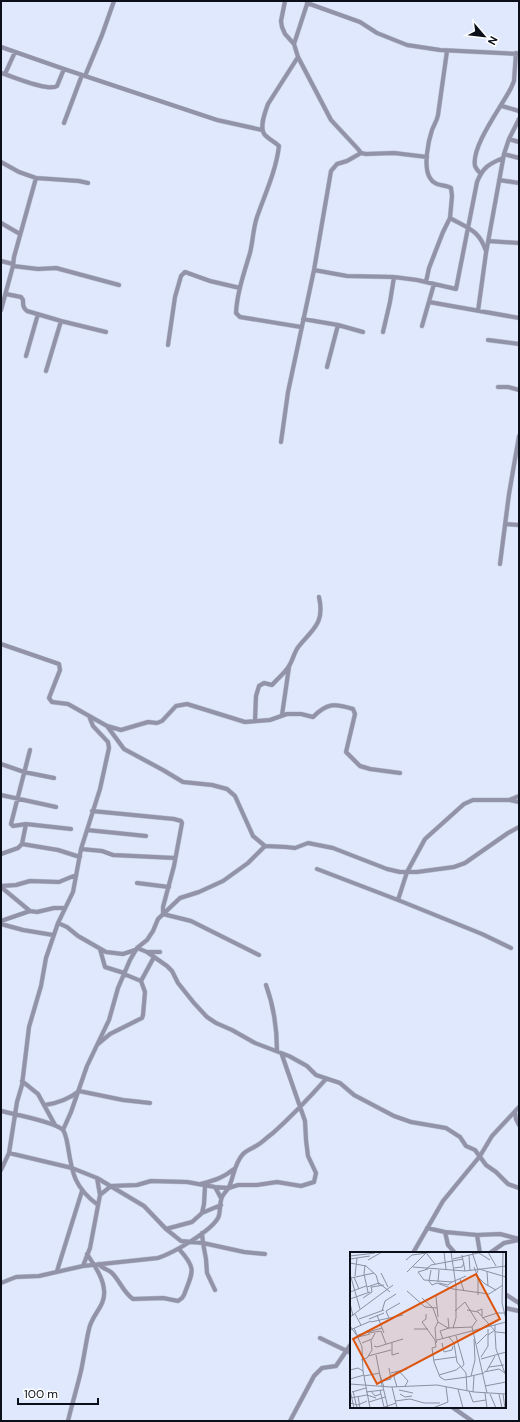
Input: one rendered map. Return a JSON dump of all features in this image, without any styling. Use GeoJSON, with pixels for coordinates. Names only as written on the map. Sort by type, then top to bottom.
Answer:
{"type":"FeatureCollection","features":[{"type":"Feature","properties":{"kind":"street"},"geometry":{"type":"LineString","coordinates":[[64,123],[102,35],[114,1]]}},
{"type":"Feature","properties":{"kind":"street"},"geometry":{"type":"LineString","coordinates":[[285,1],[281,21],[285,34],[294,44],[298,57],[331,120],[361,153],[394,153],[427,157]]}},
{"type":"Feature","properties":{"kind":"street"},"geometry":{"type":"LineString","coordinates":[[294,44],[307,2],[360,22],[377,33],[407,45],[447,51],[518,53],[514,82],[477,149],[475,164],[480,173]]}},
{"type":"Feature","properties":{"kind":"street"},"geometry":{"type":"LineString","coordinates":[[1,47],[217,120],[262,130]]}},
{"type":"Feature","properties":{"kind":"street"},"geometry":{"type":"LineString","coordinates":[[426,282],[429,268],[442,232],[450,218],[452,196],[452,188],[435,184],[431,181],[428,177],[427,167],[428,145],[437,118],[447,51]]}},
{"type":"Feature","properties":{"kind":"street"},"geometry":{"type":"LineString","coordinates":[[15,52],[3,73],[36,85],[53,88],[57,86],[64,69]]}},
{"type":"Feature","properties":{"kind":"street"},"geometry":{"type":"LineString","coordinates":[[298,57],[268,104],[262,130],[264,135],[279,146],[278,154],[270,184],[253,232],[250,252],[236,307],[236,313],[237,316],[301,327]]}},
{"type":"Feature","properties":{"kind":"street"},"geometry":{"type":"LineString","coordinates":[[502,106],[519,111]]}},
{"type":"Feature","properties":{"kind":"street"},"geometry":{"type":"LineString","coordinates":[[478,311],[488,241],[504,156],[509,139],[519,119]]}},
{"type":"Feature","properties":{"kind":"street"},"geometry":{"type":"LineString","coordinates":[[509,139],[519,142]]}},
{"type":"Feature","properties":{"kind":"street"},"geometry":{"type":"LineString","coordinates":[[281,442],[288,392],[314,270],[330,171],[337,164],[347,161],[361,153]]}},
{"type":"Feature","properties":{"kind":"street"},"geometry":{"type":"LineString","coordinates":[[314,270],[347,276],[394,278],[426,282],[456,289],[480,173],[486,166],[504,156],[519,158]]}},
{"type":"Feature","properties":{"kind":"street"},"geometry":{"type":"LineString","coordinates":[[1,162],[19,172],[36,178],[79,180],[88,183]]}},
{"type":"Feature","properties":{"kind":"street"},"geometry":{"type":"LineString","coordinates":[[1,310],[36,178]]}},
{"type":"Feature","properties":{"kind":"street"},"geometry":{"type":"LineString","coordinates":[[499,180],[519,183]]}},
{"type":"Feature","properties":{"kind":"street"},"geometry":{"type":"LineString","coordinates":[[450,218],[479,236],[486,253]]}},
{"type":"Feature","properties":{"kind":"street"},"geometry":{"type":"LineString","coordinates":[[1,223],[20,234]]}},
{"type":"Feature","properties":{"kind":"street"},"geometry":{"type":"LineString","coordinates":[[488,241],[519,243]]}},
{"type":"Feature","properties":{"kind":"street"},"geometry":{"type":"LineString","coordinates":[[1,261],[13,265],[38,269],[56,268],[119,285]]}},
{"type":"Feature","properties":{"kind":"street"},"geometry":{"type":"LineString","coordinates":[[168,345],[175,297],[180,276],[185,272],[210,281],[240,288]]}},
{"type":"Feature","properties":{"kind":"street"},"geometry":{"type":"LineString","coordinates":[[383,332],[394,278]]}},
{"type":"Feature","properties":{"kind":"street"},"geometry":{"type":"LineString","coordinates":[[422,326],[434,284]]}},
{"type":"Feature","properties":{"kind":"street"},"geometry":{"type":"LineString","coordinates":[[6,294],[21,297],[23,300],[22,304],[24,309],[61,321],[106,332]]}},
{"type":"Feature","properties":{"kind":"street"},"geometry":{"type":"LineString","coordinates":[[429,302],[519,318]]}},
{"type":"Feature","properties":{"kind":"street"},"geometry":{"type":"LineString","coordinates":[[26,356],[38,314]]}},
{"type":"Feature","properties":{"kind":"street"},"geometry":{"type":"LineString","coordinates":[[303,319],[338,325],[363,332]]}},
{"type":"Feature","properties":{"kind":"street"},"geometry":{"type":"LineString","coordinates":[[46,371],[61,321]]}},
{"type":"Feature","properties":{"kind":"street"},"geometry":{"type":"LineString","coordinates":[[327,367],[338,325]]}},
{"type":"Feature","properties":{"kind":"street"},"geometry":{"type":"LineString","coordinates":[[488,340],[519,344]]}},
{"type":"Feature","properties":{"kind":"street"},"geometry":{"type":"LineString","coordinates":[[498,387],[508,387],[519,390]]}},
{"type":"Feature","properties":{"kind":"street"},"geometry":{"type":"LineString","coordinates":[[500,564],[508,494],[519,436]]}},
{"type":"Feature","properties":{"kind":"street"},"geometry":{"type":"LineString","coordinates":[[505,524],[519,525]]}},
{"type":"Feature","properties":{"kind":"street"},"geometry":{"type":"LineString","coordinates":[[282,714],[289,666],[292,657],[299,646],[314,630],[317,624],[321,604],[320,597]]}},
{"type":"Feature","properties":{"kind":"street"},"geometry":{"type":"LineString","coordinates":[[1,644],[59,664],[60,670],[49,698],[52,702],[68,704],[107,726],[121,730],[148,722],[157,723],[162,721],[176,706],[186,704],[245,722],[270,720],[282,714],[301,714],[313,717],[329,705],[341,705],[353,709],[354,714],[346,752],[360,766],[370,769],[400,773]]}},
{"type":"Feature","properties":{"kind":"street"},"geometry":{"type":"LineString","coordinates":[[255,721],[256,696],[260,686],[264,684],[272,685],[289,666]]}},
{"type":"Feature","properties":{"kind":"street"},"geometry":{"type":"LineString","coordinates":[[1,1170],[9,1153],[22,1080],[29,1027],[41,986],[46,958],[53,935],[73,892],[81,849],[100,789],[109,748],[108,742],[93,726],[89,716]]}},
{"type":"Feature","properties":{"kind":"street"},"geometry":{"type":"LineString","coordinates":[[107,726],[124,749],[183,782],[212,785],[227,789],[235,796],[253,836],[265,846],[295,848],[308,843],[333,848],[387,869],[407,872],[441,869],[465,863],[519,827]]}},
{"type":"Feature","properties":{"kind":"street"},"geometry":{"type":"LineString","coordinates":[[30,750],[11,824],[13,826],[26,824],[71,829]]}},
{"type":"Feature","properties":{"kind":"street"},"geometry":{"type":"LineString","coordinates":[[1,764],[24,772],[54,778]]}},
{"type":"Feature","properties":{"kind":"street"},"geometry":{"type":"LineString","coordinates":[[1,794],[56,807]]}},
{"type":"Feature","properties":{"kind":"street"},"geometry":{"type":"LineString","coordinates":[[509,800],[519,796]]}},
{"type":"Feature","properties":{"kind":"street"},"geometry":{"type":"LineString","coordinates":[[398,900],[407,872],[425,839],[464,804],[473,800],[509,800],[519,802]]}},
{"type":"Feature","properties":{"kind":"street"},"geometry":{"type":"LineString","coordinates":[[92,811],[168,818],[181,821],[182,823],[176,858],[163,907],[163,914]]}},
{"type":"Feature","properties":{"kind":"street"},"geometry":{"type":"LineString","coordinates":[[1,854],[18,848],[22,844],[26,824]]}},
{"type":"Feature","properties":{"kind":"street"},"geometry":{"type":"LineString","coordinates":[[87,830],[146,836]]}},
{"type":"Feature","properties":{"kind":"street"},"geometry":{"type":"LineString","coordinates":[[22,844],[58,850],[80,857]]}},
{"type":"Feature","properties":{"kind":"street"},"geometry":{"type":"LineString","coordinates":[[58,923],[109,953],[128,953],[136,949],[147,940],[158,919],[180,898],[223,882],[248,863],[265,846]]}},
{"type":"Feature","properties":{"kind":"street"},"geometry":{"type":"LineString","coordinates":[[81,849],[127,856],[176,858]]}},
{"type":"Feature","properties":{"kind":"street"},"geometry":{"type":"LineString","coordinates":[[317,869],[482,934],[511,948]]}},
{"type":"Feature","properties":{"kind":"street"},"geometry":{"type":"LineString","coordinates":[[1,887],[30,881],[59,882],[76,875]]}},
{"type":"Feature","properties":{"kind":"street"},"geometry":{"type":"LineString","coordinates":[[137,883],[169,887]]}},
{"type":"Feature","properties":{"kind":"street"},"geometry":{"type":"LineString","coordinates":[[1,887],[30,911]]}},
{"type":"Feature","properties":{"kind":"street"},"geometry":{"type":"LineString","coordinates":[[1,922],[30,911],[37,912],[54,908],[65,908]]}},
{"type":"Feature","properties":{"kind":"street"},"geometry":{"type":"LineString","coordinates":[[163,914],[191,921],[259,955]]}},
{"type":"Feature","properties":{"kind":"street"},"geometry":{"type":"LineString","coordinates":[[1,922],[23,930],[53,935]]}},
{"type":"Feature","properties":{"kind":"street"},"geometry":{"type":"LineString","coordinates":[[100,949],[105,967],[141,981]]}},
{"type":"Feature","properties":{"kind":"street"},"geometry":{"type":"LineString","coordinates":[[98,1044],[110,1034],[142,1018],[145,992],[141,981],[153,957],[160,952],[147,952],[136,949]]}},
{"type":"Feature","properties":{"kind":"street"},"geometry":{"type":"LineString","coordinates":[[63,1130],[80,1091],[87,1066],[109,1020],[124,974],[136,949]]}},
{"type":"Feature","properties":{"kind":"street"},"geometry":{"type":"LineString","coordinates":[[147,952],[161,961],[172,972],[178,983],[194,1003],[212,1021],[232,1030],[255,1044],[277,1051],[282,1055],[289,1056],[307,1066],[312,1072],[326,1079],[340,1083],[360,1098],[410,1122],[446,1128],[460,1137],[466,1146],[475,1150],[486,1165],[496,1172],[508,1184],[519,1188]]}},
{"type":"Feature","properties":{"kind":"street"},"geometry":{"type":"LineString","coordinates":[[102,956],[109,953]]}},
{"type":"Feature","properties":{"kind":"street"},"geometry":{"type":"LineString","coordinates":[[128,953],[130,960]]}},
{"type":"Feature","properties":{"kind":"street"},"geometry":{"type":"LineString","coordinates":[[266,985],[273,1004],[275,1016],[277,1051]]}},
{"type":"Feature","properties":{"kind":"street"},"geometry":{"type":"LineString","coordinates":[[100,1195],[111,1186],[137,1185],[151,1181],[188,1182],[205,1186],[229,1188],[238,1185],[257,1185],[277,1182],[301,1186],[314,1182],[316,1173],[308,1156],[305,1120],[282,1055]]}},
{"type":"Feature","properties":{"kind":"street"},"geometry":{"type":"LineString","coordinates":[[221,1198],[229,1188],[235,1168],[245,1152],[260,1143],[301,1107],[326,1079]]}},
{"type":"Feature","properties":{"kind":"street"},"geometry":{"type":"LineString","coordinates":[[22,1080],[38,1094],[55,1125]]}},
{"type":"Feature","properties":{"kind":"street"},"geometry":{"type":"LineString","coordinates":[[45,1105],[58,1103],[80,1091],[123,1100],[150,1103]]}},
{"type":"Feature","properties":{"kind":"street"},"geometry":{"type":"LineString","coordinates":[[414,1252],[443,1201],[480,1156],[492,1136],[519,1107]]}},
{"type":"Feature","properties":{"kind":"street"},"geometry":{"type":"LineString","coordinates":[[1,1111],[55,1125],[63,1130],[77,1183],[82,1191],[98,1205]]}},
{"type":"Feature","properties":{"kind":"street"},"geometry":{"type":"LineString","coordinates":[[515,1112],[519,1125]]}},
{"type":"Feature","properties":{"kind":"street"},"geometry":{"type":"LineString","coordinates":[[9,1153],[72,1168],[97,1178],[144,1206],[166,1229],[181,1241],[189,1243],[203,1243],[244,1252],[265,1254]]}},
{"type":"Feature","properties":{"kind":"street"},"geometry":{"type":"LineString","coordinates":[[198,1184],[220,1179],[235,1168]]}},
{"type":"Feature","properties":{"kind":"street"},"geometry":{"type":"LineString","coordinates":[[83,1266],[92,1235],[100,1195],[97,1178]]}},
{"type":"Feature","properties":{"kind":"street"},"geometry":{"type":"LineString","coordinates":[[202,1214],[205,1186]]}},
{"type":"Feature","properties":{"kind":"street"},"geometry":{"type":"LineString","coordinates":[[1,1283],[16,1277],[39,1276],[83,1266],[158,1258],[169,1255],[189,1243],[217,1220],[221,1205],[221,1198],[215,1187]]}},
{"type":"Feature","properties":{"kind":"street"},"geometry":{"type":"LineString","coordinates":[[57,1272],[82,1191]]}},
{"type":"Feature","properties":{"kind":"street"},"geometry":{"type":"LineString","coordinates":[[166,1229],[192,1222],[202,1214],[221,1205]]}},
{"type":"Feature","properties":{"kind":"street"},"geometry":{"type":"LineString","coordinates":[[427,1228],[445,1232],[477,1235],[500,1234],[519,1239]]}},
{"type":"Feature","properties":{"kind":"street"},"geometry":{"type":"LineString","coordinates":[[445,1232],[448,1244],[455,1252]]}},
{"type":"Feature","properties":{"kind":"street"},"geometry":{"type":"LineString","coordinates":[[202,1233],[207,1273],[215,1290]]}},
{"type":"Feature","properties":{"kind":"street"},"geometry":{"type":"LineString","coordinates":[[477,1235],[480,1252]]}},
{"type":"Feature","properties":{"kind":"street"},"geometry":{"type":"LineString","coordinates":[[491,1252],[504,1243],[519,1239]]}},
{"type":"Feature","properties":{"kind":"street"},"geometry":{"type":"LineString","coordinates":[[181,1241],[183,1247]]}},
{"type":"Feature","properties":{"kind":"street"},"geometry":{"type":"LineString","coordinates":[[96,1265],[112,1273],[122,1288],[133,1299],[163,1298],[178,1301],[184,1295],[192,1270],[190,1262],[179,1250]]}},
{"type":"Feature","properties":{"kind":"street"},"geometry":{"type":"LineString","coordinates":[[68,1421],[89,1328],[101,1306],[104,1295],[103,1284],[96,1265],[87,1254]]}},
{"type":"Feature","properties":{"kind":"street"},"geometry":{"type":"LineString","coordinates":[[506,1295],[519,1303]]}},
{"type":"Feature","properties":{"kind":"street"},"geometry":{"type":"LineString","coordinates":[[506,1308],[519,1311]]}},
{"type":"Feature","properties":{"kind":"street"},"geometry":{"type":"LineString","coordinates":[[290,1421],[314,1376],[322,1368],[336,1366],[349,1352],[320,1338]]}},
{"type":"Feature","properties":{"kind":"street"},"geometry":{"type":"LineString","coordinates":[[453,1408],[472,1421]]}}]}
